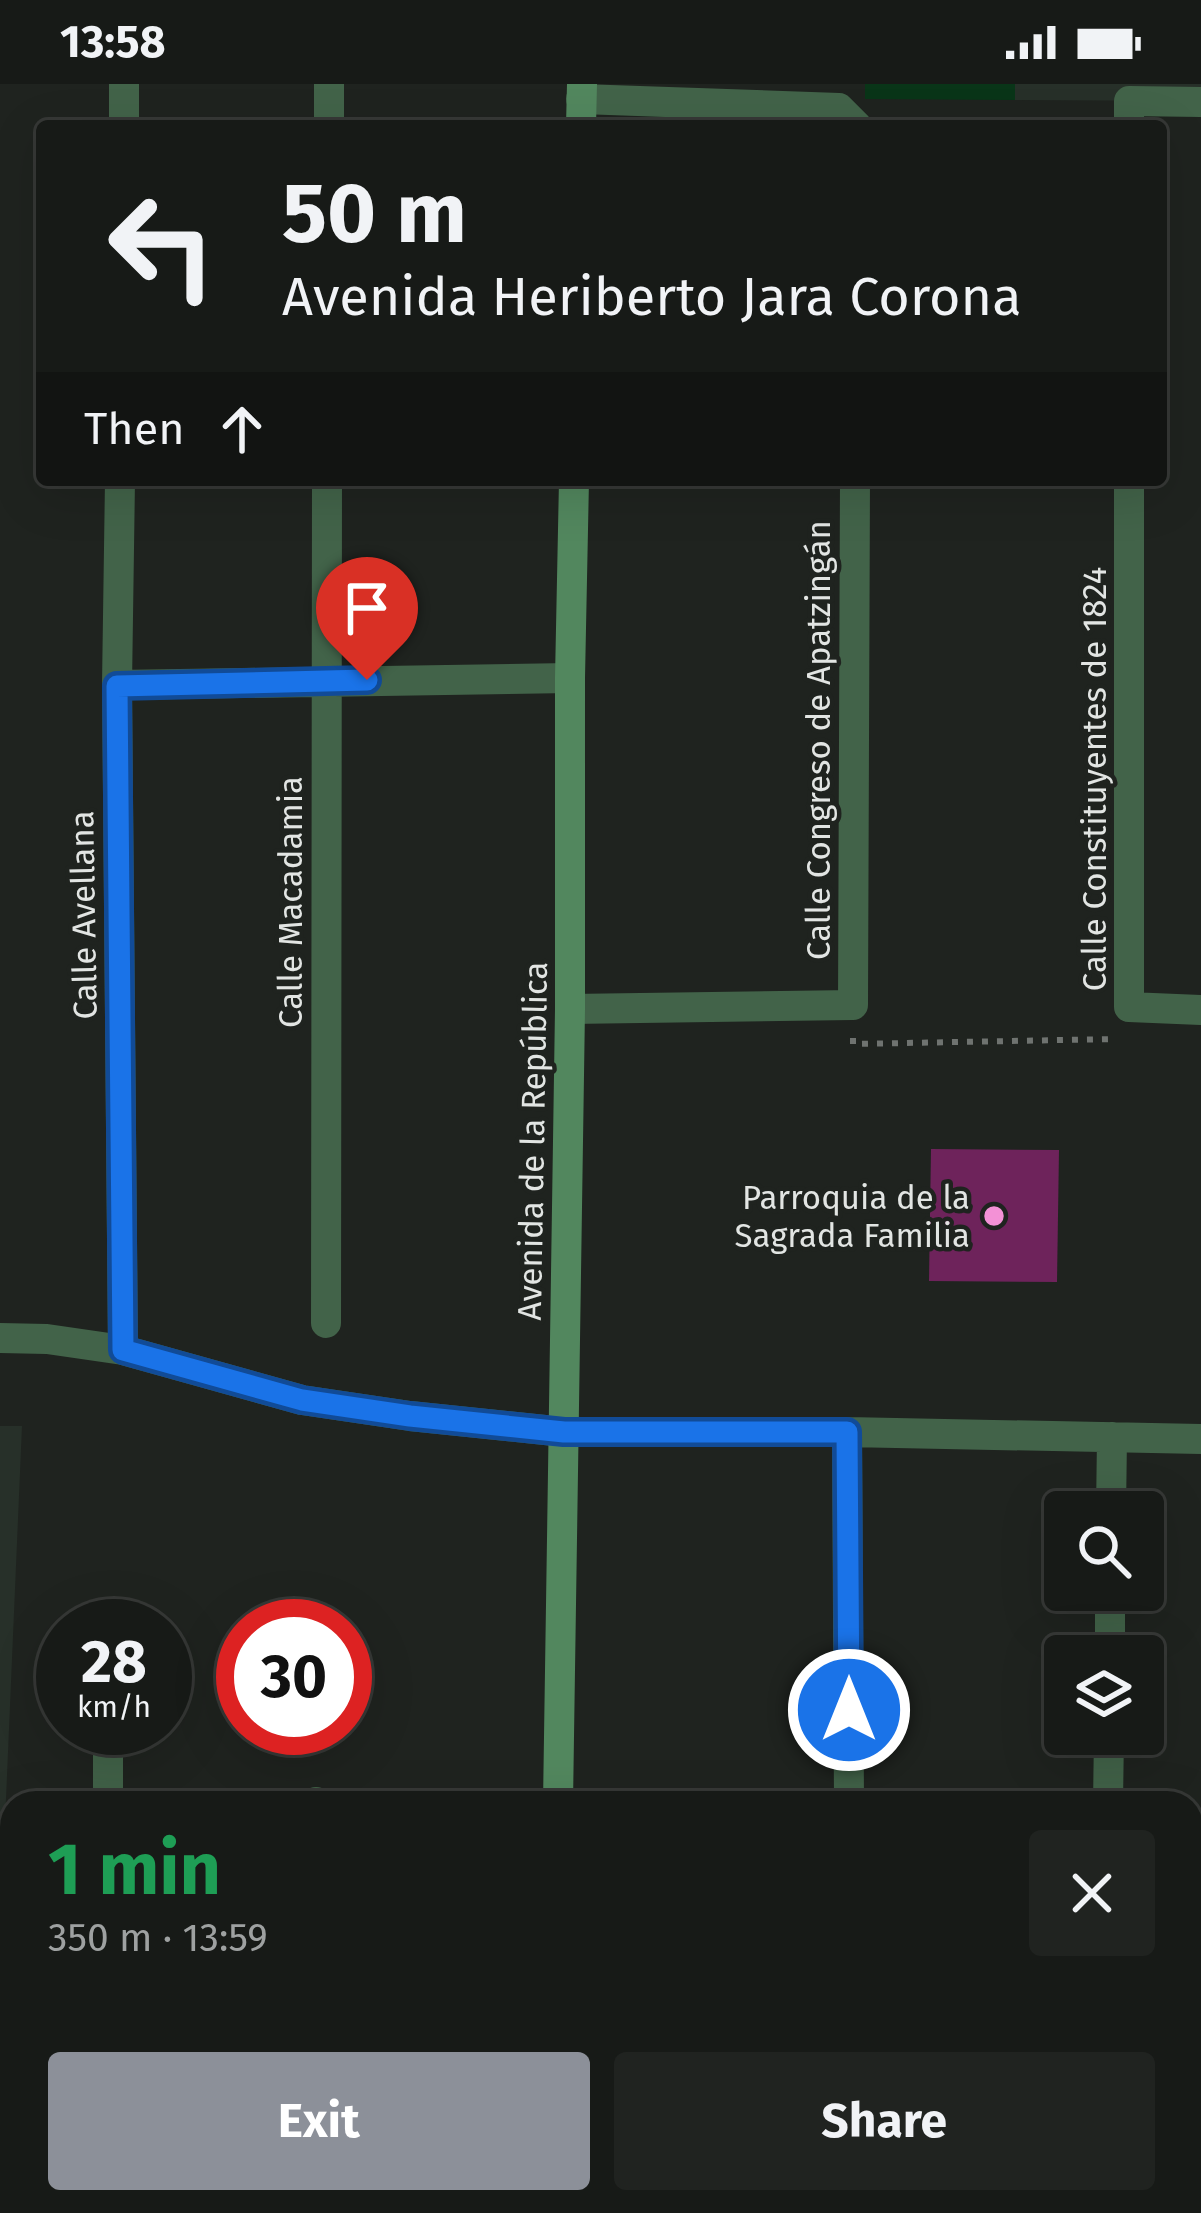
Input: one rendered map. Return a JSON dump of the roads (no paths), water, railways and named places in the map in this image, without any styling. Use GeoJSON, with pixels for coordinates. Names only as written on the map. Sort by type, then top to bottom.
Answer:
{"type":"FeatureCollection","features":[{"type":"Feature","properties":{"kind":"main road","name":"Avenida de la República"},"geometry":{"type":"LineString","coordinates":[[558,1791],[574,486]]}},
{"type":"Feature","properties":{"kind":"street"},"geometry":{"type":"LineString","coordinates":[[124,84],[124,120]]}},
{"type":"Feature","properties":{"kind":"street"},"geometry":{"type":"LineString","coordinates":[[329,84],[329,120]]}},
{"type":"Feature","properties":{"kind":"street"},"geometry":{"type":"LineString","coordinates":[[1129,120],[1129,101],[1201,102]]}},
{"type":"Feature","properties":{"kind":"street"},"geometry":{"type":"LineString","coordinates":[[581,103],[839,108],[851,120]]}},
{"type":"Feature","properties":{"kind":"street","name":"Calle Avellana"},"geometry":{"type":"LineString","coordinates":[[120,486],[117,686],[123,1350]]}},
{"type":"Feature","properties":{"kind":"street","name":"Calle Macadamia"},"geometry":{"type":"LineString","coordinates":[[326,1323],[327,486]]}},
{"type":"Feature","properties":{"kind":"street","name":"Calle Congreso de Apatzingán"},"geometry":{"type":"LineString","coordinates":[[570,1009],[853,1005],[855,486]]}},
{"type":"Feature","properties":{"kind":"street","name":"Calle Constituyentes de 1824"},"geometry":{"type":"LineString","coordinates":[[1129,486],[1129,1007],[1201,1010]]}},
{"type":"Feature","properties":{"kind":"street"},"geometry":{"type":"LineString","coordinates":[[117,686],[570,678]]}},
{"type":"Feature","properties":{"kind":"street"},"geometry":{"type":"LineString","coordinates":[[0,1338],[123,1350],[302,1400],[564,1432],[1201,1439]]}},
{"type":"Feature","properties":{"kind":"street"},"geometry":{"type":"LineString","coordinates":[[847,1432],[849,1791]]}},
{"type":"Feature","properties":{"kind":"street"},"geometry":{"type":"LineString","coordinates":[[1111,1491],[1112,1437]]}},
{"type":"Feature","properties":{"kind":"street"},"geometry":{"type":"LineString","coordinates":[[108,1755],[108,1791]]}},
{"type":"Feature","properties":{"kind":"street"},"geometry":{"type":"LineString","coordinates":[[1108,1791],[1109,1755]]}},
{"type":"Feature","properties":{"kind":"place","name":"Parroquia de la Sagrada Familia"},"geometry":{"type":"Point","coordinates":[994,1216]}}]}
